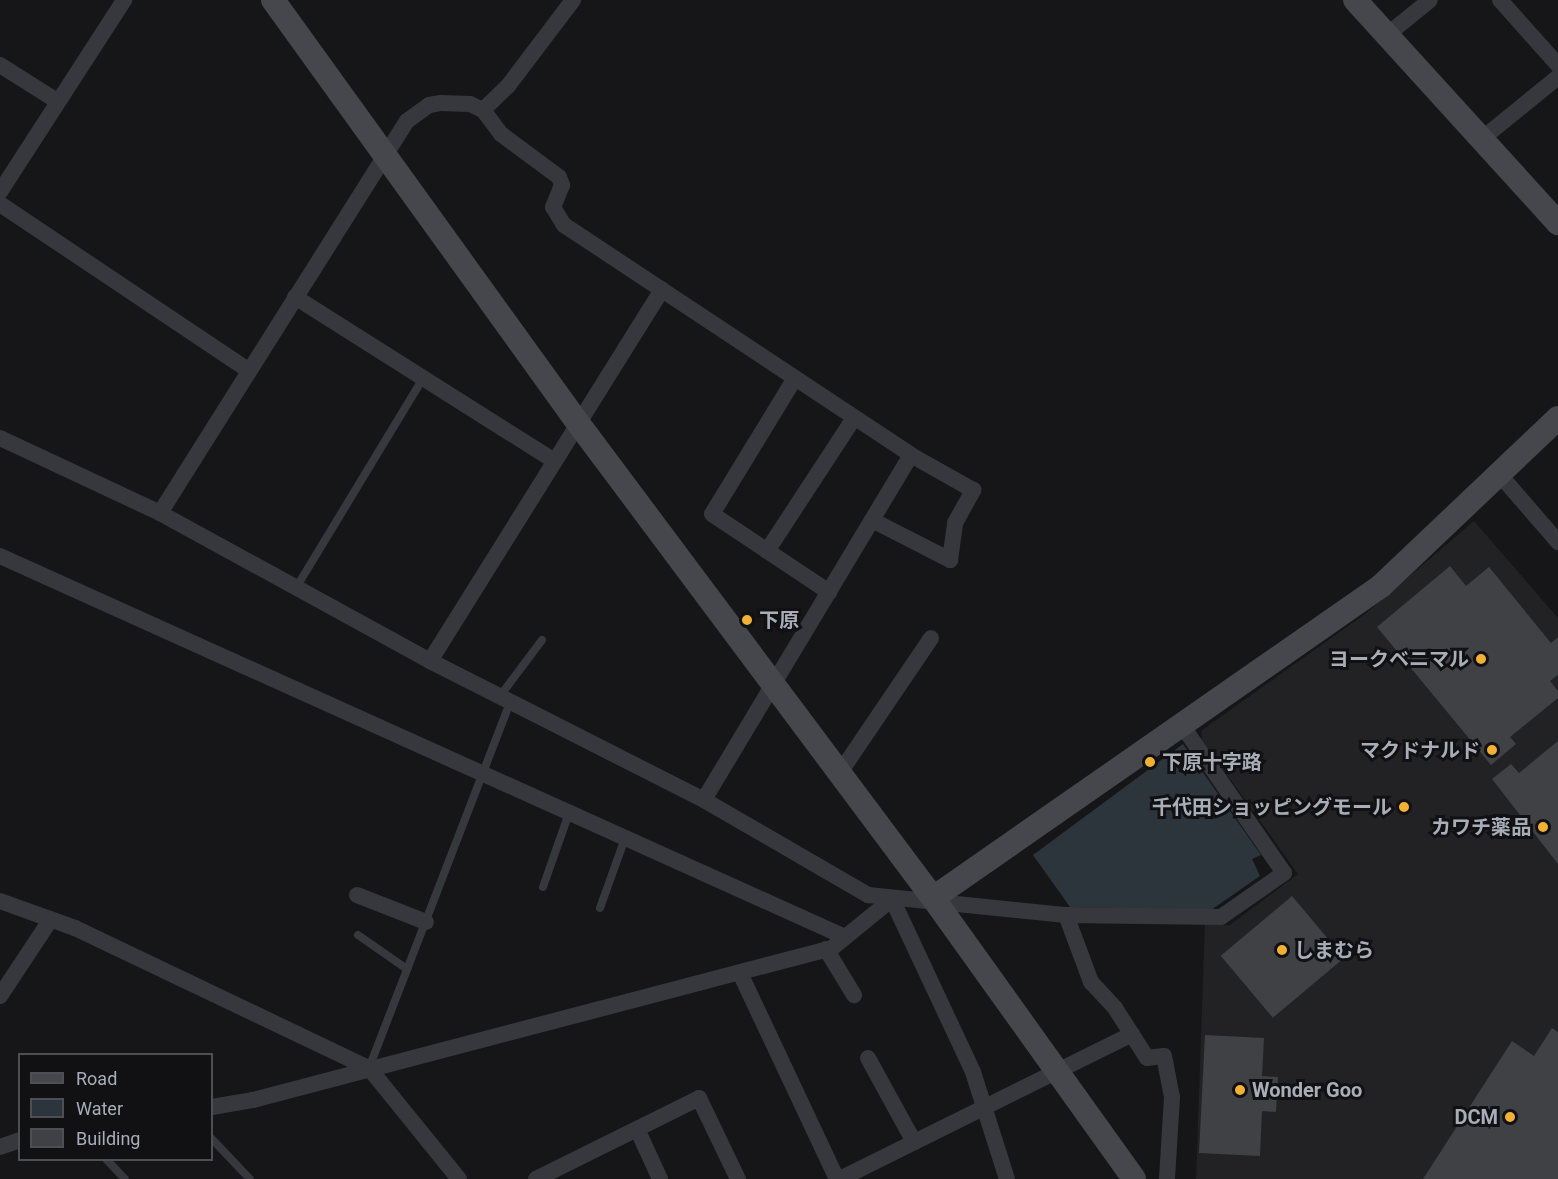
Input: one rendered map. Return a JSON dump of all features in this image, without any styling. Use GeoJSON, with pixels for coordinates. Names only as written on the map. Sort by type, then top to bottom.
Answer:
{"type":"FeatureCollection","features":[{"type":"Feature","properties":{"kind":"street"},"geometry":{"type":"LineString","coordinates":[[0,192],[124,0]]}},
{"type":"Feature","properties":{"kind":"street"},"geometry":{"type":"LineString","coordinates":[[273,0],[578,423],[933,898],[1134,1179]]}},
{"type":"Feature","properties":{"kind":"street"},"geometry":{"type":"LineString","coordinates":[[483,110],[508,86],[573,0]]}},
{"type":"Feature","properties":{"kind":"street"},"geometry":{"type":"LineString","coordinates":[[1355,0],[1558,223]]}},
{"type":"Feature","properties":{"kind":"street"},"geometry":{"type":"LineString","coordinates":[[1387,35],[1430,0]]}},
{"type":"Feature","properties":{"kind":"street"},"geometry":{"type":"LineString","coordinates":[[1500,0],[1558,65]]}},
{"type":"Feature","properties":{"kind":"street"},"geometry":{"type":"LineString","coordinates":[[0,65],[57,101]]}},
{"type":"Feature","properties":{"kind":"street"},"geometry":{"type":"LineString","coordinates":[[1483,138],[1558,77]]}},
{"type":"Feature","properties":{"kind":"street"},"geometry":{"type":"LineString","coordinates":[[160,513],[407,120],[429,105],[470,104],[483,110],[501,134],[559,177],[562,185],[553,207],[555,216],[854,418],[911,455],[973,490],[955,523],[950,560],[872,520]]}},
{"type":"Feature","properties":{"kind":"street"},"geometry":{"type":"LineString","coordinates":[[0,204],[249,370]]}},
{"type":"Feature","properties":{"kind":"street"},"geometry":{"type":"LineString","coordinates":[[430,661],[662,290]]}},
{"type":"Feature","properties":{"kind":"street"},"geometry":{"type":"LineString","coordinates":[[295,297],[422,380],[554,461]]}},
{"type":"Feature","properties":{"kind":"street"},"geometry":{"type":"LineString","coordinates":[[795,378],[712,514],[829,592]]}},
{"type":"Feature","properties":{"kind":"street"},"geometry":{"type":"LineString","coordinates":[[767,551],[854,418]]}},
{"type":"Feature","properties":{"kind":"street"},"geometry":{"type":"LineString","coordinates":[[933,898],[1381,586],[1558,418]]}},
{"type":"Feature","properties":{"kind":"street"},"geometry":{"type":"LineString","coordinates":[[0,438],[160,513],[430,661],[704,800],[868,894],[892,899],[933,898],[1066,915],[1221,917],[1284,873],[1182,725]]}},
{"type":"Feature","properties":{"kind":"street"},"geometry":{"type":"LineString","coordinates":[[704,800],[911,455]]}},
{"type":"Feature","properties":{"kind":"street"},"geometry":{"type":"LineString","coordinates":[[1500,475],[1558,542]]}},
{"type":"Feature","properties":{"kind":"street"},"geometry":{"type":"LineString","coordinates":[[0,556],[844,937]]}},
{"type":"Feature","properties":{"kind":"street"},"geometry":{"type":"LineString","coordinates":[[839,774],[931,638]]}},
{"type":"Feature","properties":{"kind":"street"},"geometry":{"type":"LineString","coordinates":[[357,895],[426,922]]}},
{"type":"Feature","properties":{"kind":"street"},"geometry":{"type":"LineString","coordinates":[[213,1107],[740,973],[826,949],[892,899]]}},
{"type":"Feature","properties":{"kind":"street"},"geometry":{"type":"LineString","coordinates":[[892,899],[987,1107],[1007,1179]]}},
{"type":"Feature","properties":{"kind":"street"},"geometry":{"type":"LineString","coordinates":[[0,901],[51,919],[369,1068],[459,1179]]}},
{"type":"Feature","properties":{"kind":"street"},"geometry":{"type":"LineString","coordinates":[[1066,915],[1091,982],[1132,1034],[1147,1058],[1164,1056],[1172,1097],[1167,1179]]}},
{"type":"Feature","properties":{"kind":"street"},"geometry":{"type":"LineString","coordinates":[[0,996],[51,919]]}},
{"type":"Feature","properties":{"kind":"street"},"geometry":{"type":"LineString","coordinates":[[826,949],[854,995]]}},
{"type":"Feature","properties":{"kind":"street"},"geometry":{"type":"LineString","coordinates":[[740,973],[838,1179],[1132,1034]]}},
{"type":"Feature","properties":{"kind":"street"},"geometry":{"type":"LineString","coordinates":[[868,1058],[914,1142]]}},
{"type":"Feature","properties":{"kind":"street"},"geometry":{"type":"LineString","coordinates":[[536,1179],[638,1131],[699,1098],[738,1179]]}},
{"type":"Feature","properties":{"kind":"street"},"geometry":{"type":"LineString","coordinates":[[638,1131],[660,1179]]}},
{"type":"Feature","properties":{"kind":"street"},"geometry":{"type":"LineString","coordinates":[[0,1147],[18,1141]]}},
{"type":"Feature","properties":{"kind":"lane"},"geometry":{"type":"LineString","coordinates":[[296,588],[422,380]]}},
{"type":"Feature","properties":{"kind":"lane"},"geometry":{"type":"LineString","coordinates":[[369,1068],[483,774],[505,699],[542,640]]}},
{"type":"Feature","properties":{"kind":"lane"},"geometry":{"type":"LineString","coordinates":[[543,887],[570,813]]}},
{"type":"Feature","properties":{"kind":"lane"},"geometry":{"type":"LineString","coordinates":[[600,908],[625,838]]}},
{"type":"Feature","properties":{"kind":"lane"},"geometry":{"type":"LineString","coordinates":[[358,935],[407,969]]}},
{"type":"Feature","properties":{"kind":"lane"},"geometry":{"type":"LineString","coordinates":[[213,1140],[250,1179]]}},
{"type":"Feature","properties":{"kind":"lane"},"geometry":{"type":"LineString","coordinates":[[108,1161],[125,1179]]}},
{"type":"Feature","properties":{"kind":"shaded area","name":"千代田ショッピングモール"},"geometry":{"type":"Polygon","coordinates":[[[1474,521],[1558,618],[1558,1179],[1196,1179],[1205,923],[1230,925],[1298,874],[1202,740],[1202,730],[1365,614],[1474,521]]]}},
{"type":"Feature","properties":{"kind":"water"},"geometry":{"type":"Polygon","coordinates":[[[1183,744],[1261,855],[1252,859],[1260,876],[1211,910],[1070,907],[1033,855],[1183,744]]]}},
{"type":"Feature","properties":{"kind":"building","name":"ヨークベニマル"},"geometry":{"type":"Polygon","coordinates":[[[1450,566],[1466,586],[1489,567],[1551,643],[1558,637],[1558,675],[1550,681],[1558,691],[1558,698],[1510,737],[1516,744],[1491,765],[1377,627],[1450,566]]]}},
{"type":"Feature","properties":{"kind":"building","name":"カワチ薬品"},"geometry":{"type":"Polygon","coordinates":[[[1558,741],[1558,864],[1492,779],[1511,764],[1519,773],[1558,741]]]}},
{"type":"Feature","properties":{"kind":"building"},"geometry":{"type":"Polygon","coordinates":[[[1292,896],[1344,958],[1273,1018],[1221,956],[1292,896]]]}},
{"type":"Feature","properties":{"kind":"building","name":"DCM"},"geometry":{"type":"Polygon","coordinates":[[[1552,1028],[1558,1032],[1558,1179],[1423,1179],[1512,1041],[1534,1056],[1552,1028]]]}},
{"type":"Feature","properties":{"kind":"building"},"geometry":{"type":"Polygon","coordinates":[[[1205,1035],[1264,1038],[1262,1076],[1278,1077],[1276,1112],[1262,1111],[1260,1156],[1199,1153],[1205,1035]]]}},
{"type":"Feature","properties":{"kind":"place","name":"下原"},"geometry":{"type":"Point","coordinates":[747,620]}},
{"type":"Feature","properties":{"kind":"place","name":"ヨークベニマル"},"geometry":{"type":"Point","coordinates":[1481,659]}},
{"type":"Feature","properties":{"kind":"place","name":"マクドナルド"},"geometry":{"type":"Point","coordinates":[1492,750]}},
{"type":"Feature","properties":{"kind":"place","name":"下原十字路"},"geometry":{"type":"Point","coordinates":[1150,762]}},
{"type":"Feature","properties":{"kind":"place","name":"千代田ショッピングモール"},"geometry":{"type":"Point","coordinates":[1404,807]}},
{"type":"Feature","properties":{"kind":"place","name":"カワチ薬品"},"geometry":{"type":"Point","coordinates":[1543,827]}},
{"type":"Feature","properties":{"kind":"place","name":"しまむら"},"geometry":{"type":"Point","coordinates":[1282,950]}},
{"type":"Feature","properties":{"kind":"place","name":"Wonder Goo"},"geometry":{"type":"Point","coordinates":[1240,1090]}},
{"type":"Feature","properties":{"kind":"place","name":"DCM"},"geometry":{"type":"Point","coordinates":[1510,1117]}}]}
